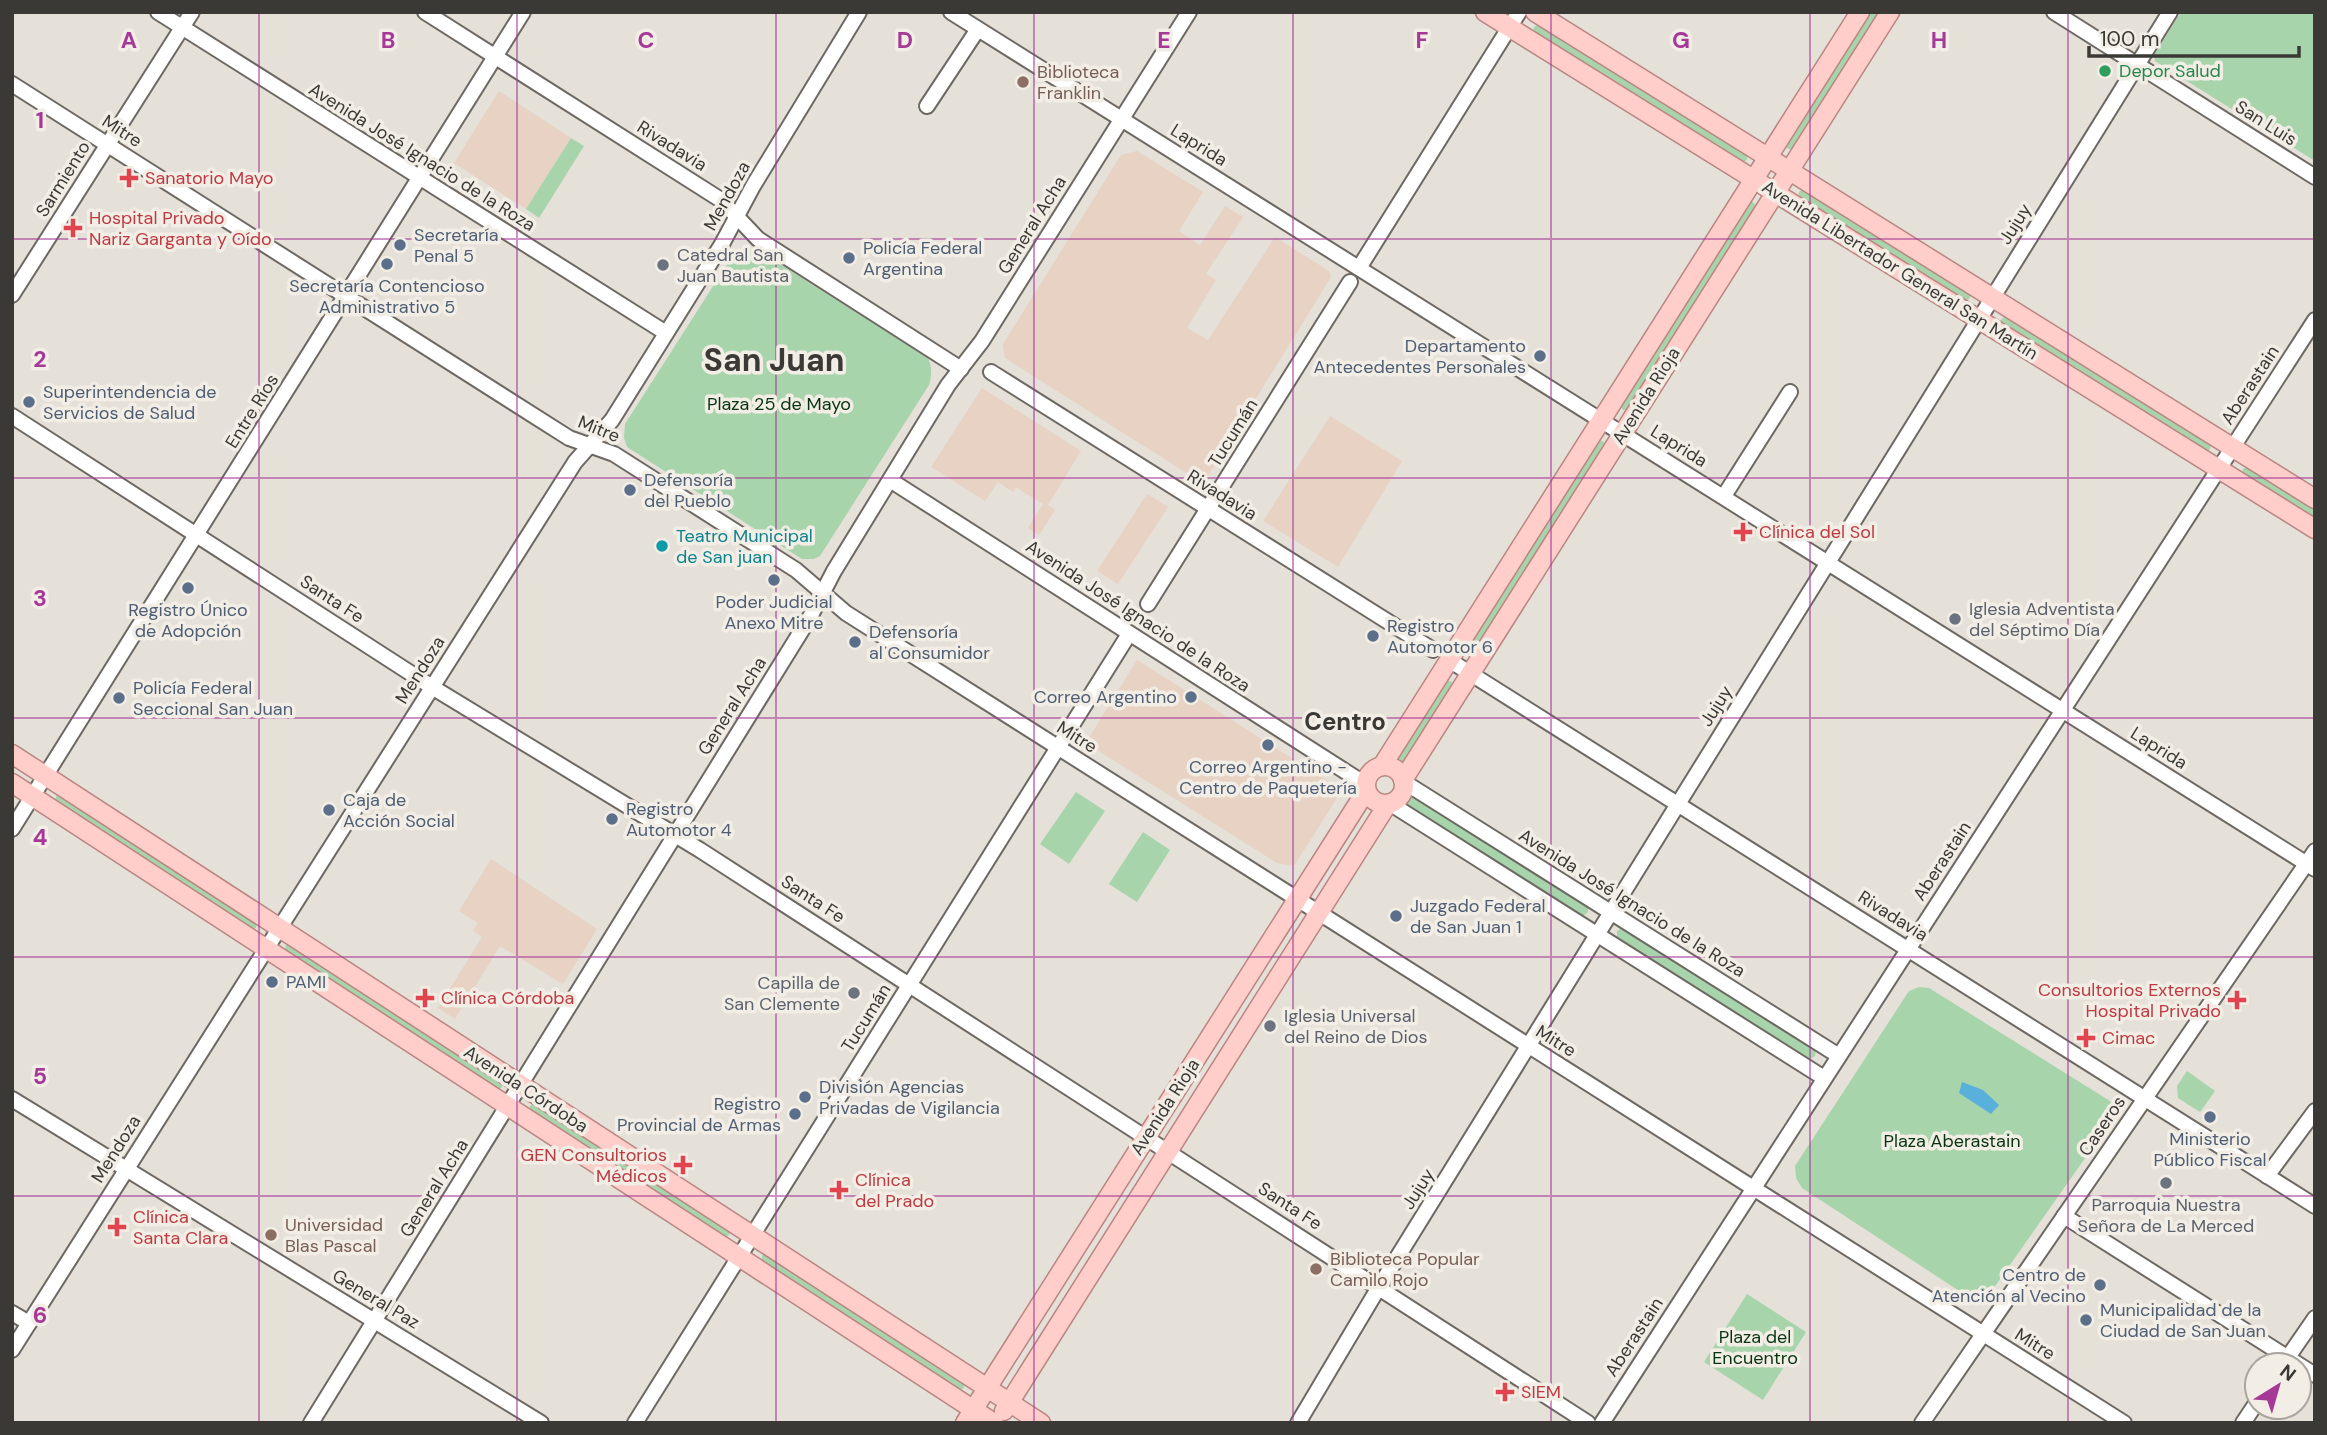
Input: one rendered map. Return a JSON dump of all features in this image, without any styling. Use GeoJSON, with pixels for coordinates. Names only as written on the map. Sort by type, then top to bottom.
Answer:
{"type":"FeatureCollection","features":[{"type":"Feature","properties":{"kind":"main road","name":"Avenida Libertador General San Martín"},"geometry":{"type":"LineString","coordinates":[[1485,12],[1515,20],[1754,179],[2315,529]]}},
{"type":"Feature","properties":{"kind":"main road","name":"Avenida Libertador General San Martín"},"geometry":{"type":"LineString","coordinates":[[1535,12],[2315,499]]}},
{"type":"Feature","properties":{"kind":"main road","name":"Avenida Rioja"},"geometry":{"type":"LineString","coordinates":[[1382,766],[1860,12]]}},
{"type":"Feature","properties":{"kind":"main road","name":"Avenida Rioja"},"geometry":{"type":"LineString","coordinates":[[1404,780],[1890,12]]}},
{"type":"Feature","properties":{"kind":"main road","name":"Avenida Córdoba"},"geometry":{"type":"LineString","coordinates":[[12,754],[1041,1423]]}},
{"type":"Feature","properties":{"kind":"main road"},"geometry":{"type":"LineString","coordinates":[[1382,766],[1394,768],[1404,780],[1401,797],[1389,804],[1376,803],[1366,788],[1369,774],[1382,766]]}},
{"type":"Feature","properties":{"kind":"main road","name":"Avenida Córdoba"},"geometry":{"type":"LineString","coordinates":[[12,783],[739,1257],[969,1416],[995,1423]]}},
{"type":"Feature","properties":{"kind":"main road","name":"Avenida Rioja"},"geometry":{"type":"LineString","coordinates":[[969,1416],[1366,788]]}},
{"type":"Feature","properties":{"kind":"main road","name":"Avenida Rioja"},"geometry":{"type":"LineString","coordinates":[[995,1423],[1389,804]]}},
{"type":"Feature","properties":{"kind":"street","name":"Avenida José Ignacio de la Roza"},"geometry":{"type":"LineString","coordinates":[[159,12],[666,333]]}},
{"type":"Feature","properties":{"kind":"street","name":"Sarmiento"},"geometry":{"type":"LineString","coordinates":[[12,295],[192,12]]}},
{"type":"Feature","properties":{"kind":"street","name":"Rivadavia"},"geometry":{"type":"LineString","coordinates":[[425,12],[721,200],[758,239],[961,369]]}},
{"type":"Feature","properties":{"kind":"street","name":"Entre Ríos"},"geometry":{"type":"LineString","coordinates":[[12,829],[523,12]]}},
{"type":"Feature","properties":{"kind":"street","name":"Mendoza"},"geometry":{"type":"LineString","coordinates":[[12,1350],[575,461],[612,420],[722,244],[752,186],[859,12]]}},
{"type":"Feature","properties":{"kind":"street","name":"Laprida"},"geometry":{"type":"LineString","coordinates":[[951,12],[2063,710],[2312,861]]}},
{"type":"Feature","properties":{"kind":"street","name":"General Acha"},"geometry":{"type":"LineString","coordinates":[[311,1423],[810,617],[948,386],[982,341],[1189,12]]}},
{"type":"Feature","properties":{"kind":"street","name":"San Luis"},"geometry":{"type":"LineString","coordinates":[[2054,12],[2315,177]]}},
{"type":"Feature","properties":{"kind":"street","name":"Jujuy"},"geometry":{"type":"LineString","coordinates":[[1298,1423],[1379,1287],[2170,12]]}},
{"type":"Feature","properties":{"kind":"street"},"geometry":{"type":"LineString","coordinates":[[1359,268],[1515,20]]}},
{"type":"Feature","properties":{"kind":"street"},"geometry":{"type":"LineString","coordinates":[[927,106],[978,29]]}},
{"type":"Feature","properties":{"kind":"street","name":"Mitre"},"geometry":{"type":"LineString","coordinates":[[12,84],[569,438],[614,454],[796,570],[846,613],[2124,1423]]}},
{"type":"Feature","properties":{"kind":"street","name":"Tucumán"},"geometry":{"type":"LineString","coordinates":[[1148,604],[1350,282]]}},
{"type":"Feature","properties":{"kind":"street","name":"Aberastain"},"geometry":{"type":"LineString","coordinates":[[1602,1423],[2315,320]]}},
{"type":"Feature","properties":{"kind":"street","name":"Rivadavia"},"geometry":{"type":"LineString","coordinates":[[991,372],[1433,650]]}},
{"type":"Feature","properties":{"kind":"street"},"geometry":{"type":"LineString","coordinates":[[1724,496],[1790,392]]}},
{"type":"Feature","properties":{"kind":"street","name":"Santa Fe"},"geometry":{"type":"LineString","coordinates":[[12,416],[432,687],[676,835],[1588,1423]]}},
{"type":"Feature","properties":{"kind":"street","name":"Avenida José Ignacio de la Roza"},"geometry":{"type":"LineString","coordinates":[[890,480],[1366,788]]}},
{"type":"Feature","properties":{"kind":"street","name":"Tucumán"},"geometry":{"type":"LineString","coordinates":[[635,1423],[1129,634]]}},
{"type":"Feature","properties":{"kind":"street","name":"Rivadavia"},"geometry":{"type":"LineString","coordinates":[[1449,660],[2315,1206]]}},
{"type":"Feature","properties":{"kind":"street","name":"Avenida José Ignacio de la Roza"},"geometry":{"type":"LineString","coordinates":[[1404,780],[1839,1056]]}},
{"type":"Feature","properties":{"kind":"street"},"geometry":{"type":"LineString","coordinates":[[1389,804],[1824,1078]]}},
{"type":"Feature","properties":{"kind":"street","name":"Caseros"},"geometry":{"type":"LineString","coordinates":[[1922,1423],[2312,861]]}},
{"type":"Feature","properties":{"kind":"street","name":"General Paz"},"geometry":{"type":"LineString","coordinates":[[12,1099],[541,1423]]}},
{"type":"Feature","properties":{"kind":"street"},"geometry":{"type":"LineString","coordinates":[[2267,1176],[2315,1111]]}},
{"type":"Feature","properties":{"kind":"street"},"geometry":{"type":"LineString","coordinates":[[2064,1216],[2270,1351]]}},
{"type":"Feature","properties":{"kind":"street"},"geometry":{"type":"LineString","coordinates":[[12,1313],[29,1324]]}},
{"type":"Feature","properties":{"kind":"street"},"geometry":{"type":"LineString","coordinates":[[2292,1351],[2315,1318]]}},
{"type":"Feature","properties":{"kind":"shaded area"},"geometry":{"type":"Polygon","coordinates":[[[499,91],[571,138],[526,209],[454,163],[499,91]]]}},
{"type":"Feature","properties":{"kind":"shaded area"},"geometry":{"type":"Polygon","coordinates":[[[1137,151],[1203,192],[1179,231],[1200,245],[1225,206],[1243,217],[1206,274],[1216,280],[1187,328],[1208,340],[1275,237],[1329,271],[1331,277],[1208,476],[1196,479],[1005,358],[1003,344],[1121,155],[1137,151]]]}},
{"type":"Feature","properties":{"kind":"shaded area"},"geometry":{"type":"Polygon","coordinates":[[[982,388],[1081,451],[1048,505],[1055,510],[1039,535],[1028,528],[1043,504],[1016,487],[1013,492],[998,482],[985,501],[931,467],[982,388]]]}},
{"type":"Feature","properties":{"kind":"shaded area"},"geometry":{"type":"Polygon","coordinates":[[[1330,416],[1402,461],[1338,567],[1263,521],[1330,416]]]}},
{"type":"Feature","properties":{"kind":"shaded area"},"geometry":{"type":"Polygon","coordinates":[[[1147,494],[1168,507],[1118,584],[1097,571],[1147,494]]]}},
{"type":"Feature","properties":{"kind":"shaded area"},"geometry":{"type":"Polygon","coordinates":[[[1137,660],[1342,790],[1294,866],[1277,863],[1094,748],[1090,736],[1137,660]]]}},
{"type":"Feature","properties":{"kind":"shaded area"},"geometry":{"type":"Polygon","coordinates":[[[491,859],[597,929],[563,984],[500,946],[455,1019],[438,1008],[482,937],[473,931],[478,923],[459,911],[491,859]]]}},
{"type":"Feature","properties":{"kind":"green space"},"geometry":{"type":"Polygon","coordinates":[[[1869,12],[1881,12],[1794,149],[1788,149],[1785,144],[1869,12]]]}},
{"type":"Feature","properties":{"kind":"green space"},"geometry":{"type":"Polygon","coordinates":[[[2181,12],[2315,12],[2315,161],[2155,61],[2154,55],[2181,12]]]}},
{"type":"Feature","properties":{"kind":"green space"},"geometry":{"type":"Polygon","coordinates":[[[1539,24],[1747,154],[1747,160],[1742,163],[1533,33],[1534,27],[1539,24]]]}},
{"type":"Feature","properties":{"kind":"green space"},"geometry":{"type":"Polygon","coordinates":[[[571,138],[584,146],[539,218],[526,209],[571,138]]]}},
{"type":"Feature","properties":{"kind":"green space"},"geometry":{"type":"Polygon","coordinates":[[[1803,189],[1970,293],[1970,298],[1965,302],[1798,198],[1803,189]]]}},
{"type":"Feature","properties":{"kind":"green space"},"geometry":{"type":"Polygon","coordinates":[[[1752,201],[1757,207],[1629,410],[1623,410],[1620,405],[1748,202],[1752,201]]]}},
{"type":"Feature","properties":{"kind":"green space","name":"Plaza 25 de Mayo"},"geometry":{"type":"Polygon","coordinates":[[[748,250],[759,251],[928,358],[930,365],[929,385],[820,556],[814,559],[802,559],[627,447],[624,438],[625,424],[733,255],[748,250]]]}},
{"type":"Feature","properties":{"kind":"green space"},"geometry":{"type":"Polygon","coordinates":[[[2006,315],[2211,443],[2210,449],[2206,452],[2000,324],[2006,315]]]}},
{"type":"Feature","properties":{"kind":"green space"},"geometry":{"type":"Polygon","coordinates":[[[1597,440],[1603,441],[1605,447],[1476,650],[1471,650],[1468,644],[1597,440]]]}},
{"type":"Feature","properties":{"kind":"green space"},"geometry":{"type":"Polygon","coordinates":[[[2247,466],[2315,508],[2315,520],[2242,475],[2247,466]]]}},
{"type":"Feature","properties":{"kind":"green space"},"geometry":{"type":"Polygon","coordinates":[[[1444,681],[1451,681],[1453,687],[1405,763],[1396,758],[1444,681]]]}},
{"type":"Feature","properties":{"kind":"green space"},"geometry":{"type":"Polygon","coordinates":[[[1076,792],[1105,811],[1069,864],[1040,844],[1076,792]]]}},
{"type":"Feature","properties":{"kind":"green space"},"geometry":{"type":"Polygon","coordinates":[[[61,794],[257,922],[256,928],[251,930],[55,800],[57,795],[61,794]]]}},
{"type":"Feature","properties":{"kind":"green space"},"geometry":{"type":"Polygon","coordinates":[[[1411,795],[1588,907],[1588,912],[1583,916],[1405,804],[1411,795]]]}},
{"type":"Feature","properties":{"kind":"green space"},"geometry":{"type":"Polygon","coordinates":[[[1143,832],[1170,850],[1137,902],[1109,884],[1143,832]]]}},
{"type":"Feature","properties":{"kind":"green space"},"geometry":{"type":"Polygon","coordinates":[[[1622,928],[1816,1050],[1815,1056],[1810,1059],[1617,937],[1617,931],[1622,928]]]}},
{"type":"Feature","properties":{"kind":"green space"},"geometry":{"type":"Polygon","coordinates":[[[290,944],[503,1082],[502,1087],[498,1090],[284,952],[286,945],[290,944]]]}},
{"type":"Feature","properties":{"kind":"green space","name":"Plaza Aberastain"},"geometry":{"type":"Polygon","coordinates":[[[1919,987],[1929,988],[2110,1101],[2114,1110],[2114,1117],[1986,1299],[1981,1301],[1973,1300],[1802,1188],[1796,1178],[1795,1166],[1909,991],[1919,987]]]}},
{"type":"Feature","properties":{"kind":"green space"},"geometry":{"type":"Polygon","coordinates":[[[2187,1071],[2215,1091],[2200,1112],[2178,1098],[2177,1086],[2187,1071]]]}},
{"type":"Feature","properties":{"kind":"green space"},"geometry":{"type":"Polygon","coordinates":[[[535,1103],[730,1230],[729,1235],[725,1238],[529,1111],[530,1106],[535,1103]]]}},
{"type":"Feature","properties":{"kind":"green space"},"geometry":{"type":"Polygon","coordinates":[[[764,1254],[965,1382],[964,1388],[959,1391],[761,1262],[764,1254]]]}},
{"type":"Feature","properties":{"kind":"green space","name":"Plaza del Encuentro"},"geometry":{"type":"Polygon","coordinates":[[[1747,1294],[1806,1332],[1763,1400],[1704,1362],[1747,1294]]]}},
{"type":"Feature","properties":{"kind":"water"},"geometry":{"type":"Polygon","coordinates":[[[1962,1082],[1983,1090],[1999,1105],[1991,1114],[1959,1093],[1962,1082]]]}},
{"type":"Feature","properties":{"kind":"place","name":"Depor Salud"},"geometry":{"type":"Point","coordinates":[2105,71]}},
{"type":"Feature","properties":{"kind":"place","name":"Biblioteca Franklin"},"geometry":{"type":"Point","coordinates":[1023,82]}},
{"type":"Feature","properties":{"kind":"place","name":"Sanatorio Mayo"},"geometry":{"type":"Point","coordinates":[129,178]}},
{"type":"Feature","properties":{"kind":"place","name":"Hospital Privado Nariz Garganta y Oído"},"geometry":{"type":"Point","coordinates":[73,228]}},
{"type":"Feature","properties":{"kind":"place","name":"Secretaría Penal 5"},"geometry":{"type":"Point","coordinates":[400,245]}},
{"type":"Feature","properties":{"kind":"place","name":"Policía Federal Argentina"},"geometry":{"type":"Point","coordinates":[849,258]}},
{"type":"Feature","properties":{"kind":"place","name":"Secretaría Contencioso Administrativo 5"},"geometry":{"type":"Point","coordinates":[387,264]}},
{"type":"Feature","properties":{"kind":"place","name":"Catedral San Juan Bautista"},"geometry":{"type":"Point","coordinates":[663,265]}},
{"type":"Feature","properties":{"kind":"place","name":"Departamento Antecedentes Personales"},"geometry":{"type":"Point","coordinates":[1540,356]}},
{"type":"Feature","properties":{"kind":"place","name":"Superintendencia de Servicios de Salud"},"geometry":{"type":"Point","coordinates":[29,402]}},
{"type":"Feature","properties":{"kind":"place","name":"Defensoría del Pueblo"},"geometry":{"type":"Point","coordinates":[630,490]}},
{"type":"Feature","properties":{"kind":"place","name":"Clínica del Sol"},"geometry":{"type":"Point","coordinates":[1743,532]}},
{"type":"Feature","properties":{"kind":"place","name":"Teatro Municipal de San juan"},"geometry":{"type":"Point","coordinates":[662,546]}},
{"type":"Feature","properties":{"kind":"place","name":"Poder Judicial Anexo Mitre"},"geometry":{"type":"Point","coordinates":[774,580]}},
{"type":"Feature","properties":{"kind":"place","name":"Registro Único de Adopción"},"geometry":{"type":"Point","coordinates":[188,588]}},
{"type":"Feature","properties":{"kind":"place","name":"Iglesia Adventista del Séptimo Día"},"geometry":{"type":"Point","coordinates":[1955,619]}},
{"type":"Feature","properties":{"kind":"place","name":"Registro Automotor 6"},"geometry":{"type":"Point","coordinates":[1373,636]}},
{"type":"Feature","properties":{"kind":"place","name":"Defensoría al Consumidor"},"geometry":{"type":"Point","coordinates":[855,642]}},
{"type":"Feature","properties":{"kind":"place","name":"Correo Argentino"},"geometry":{"type":"Point","coordinates":[1191,697]}},
{"type":"Feature","properties":{"kind":"place","name":"Policía Federal Seccional San Juan"},"geometry":{"type":"Point","coordinates":[119,698]}},
{"type":"Feature","properties":{"kind":"place","name":"Correo Argentino - Centro de Paquetería"},"geometry":{"type":"Point","coordinates":[1268,745]}},
{"type":"Feature","properties":{"kind":"place","name":"Caja de Acción Social"},"geometry":{"type":"Point","coordinates":[329,810]}},
{"type":"Feature","properties":{"kind":"place","name":"Registro Automotor 4"},"geometry":{"type":"Point","coordinates":[612,819]}},
{"type":"Feature","properties":{"kind":"place","name":"Juzgado Federal de San Juan 1"},"geometry":{"type":"Point","coordinates":[1396,916]}},
{"type":"Feature","properties":{"kind":"place","name":"PAMI"},"geometry":{"type":"Point","coordinates":[272,982]}},
{"type":"Feature","properties":{"kind":"place","name":"Capilla de San Clemente"},"geometry":{"type":"Point","coordinates":[854,993]}},
{"type":"Feature","properties":{"kind":"place","name":"Clínica Córdoba"},"geometry":{"type":"Point","coordinates":[425,998]}},
{"type":"Feature","properties":{"kind":"place","name":"Consultorios Externos Hospital Privado"},"geometry":{"type":"Point","coordinates":[2237,1000]}},
{"type":"Feature","properties":{"kind":"place","name":"Iglesia Universal del Reino de Dios"},"geometry":{"type":"Point","coordinates":[1270,1026]}},
{"type":"Feature","properties":{"kind":"place","name":"Cimac"},"geometry":{"type":"Point","coordinates":[2086,1038]}},
{"type":"Feature","properties":{"kind":"place","name":"División Agencias Privadas de Vigilancia"},"geometry":{"type":"Point","coordinates":[805,1097]}},
{"type":"Feature","properties":{"kind":"place","name":"Registro Provincial de Armas"},"geometry":{"type":"Point","coordinates":[795,1114]}},
{"type":"Feature","properties":{"kind":"place","name":"Ministerio Público Fiscal"},"geometry":{"type":"Point","coordinates":[2210,1117]}},
{"type":"Feature","properties":{"kind":"place","name":"GEN Consultorios Médicos"},"geometry":{"type":"Point","coordinates":[683,1165]}},
{"type":"Feature","properties":{"kind":"place","name":"Parroquia Nuestra Señora de La Merced"},"geometry":{"type":"Point","coordinates":[2166,1183]}},
{"type":"Feature","properties":{"kind":"place","name":"Clínica del Prado"},"geometry":{"type":"Point","coordinates":[839,1190]}},
{"type":"Feature","properties":{"kind":"place","name":"Clínica Santa Clara"},"geometry":{"type":"Point","coordinates":[117,1227]}},
{"type":"Feature","properties":{"kind":"place","name":"Universidad Blas Pascal"},"geometry":{"type":"Point","coordinates":[271,1235]}},
{"type":"Feature","properties":{"kind":"place","name":"Biblioteca Popular Camilo Rojo"},"geometry":{"type":"Point","coordinates":[1316,1269]}},
{"type":"Feature","properties":{"kind":"place","name":"Centro de Atención al Vecino"},"geometry":{"type":"Point","coordinates":[2100,1285]}},
{"type":"Feature","properties":{"kind":"place","name":"Municipalidad de la Ciudad de San Juan"},"geometry":{"type":"Point","coordinates":[2086,1320]}},
{"type":"Feature","properties":{"kind":"place","name":"SIEM"},"geometry":{"type":"Point","coordinates":[1505,1392]}},
{"type":"Feature","properties":{"kind":"district","name":"San Juan"},"geometry":{"type":"Point","coordinates":[774,360]}},
{"type":"Feature","properties":{"kind":"district","name":"Centro"},"geometry":{"type":"Point","coordinates":[1345,721]}}]}
